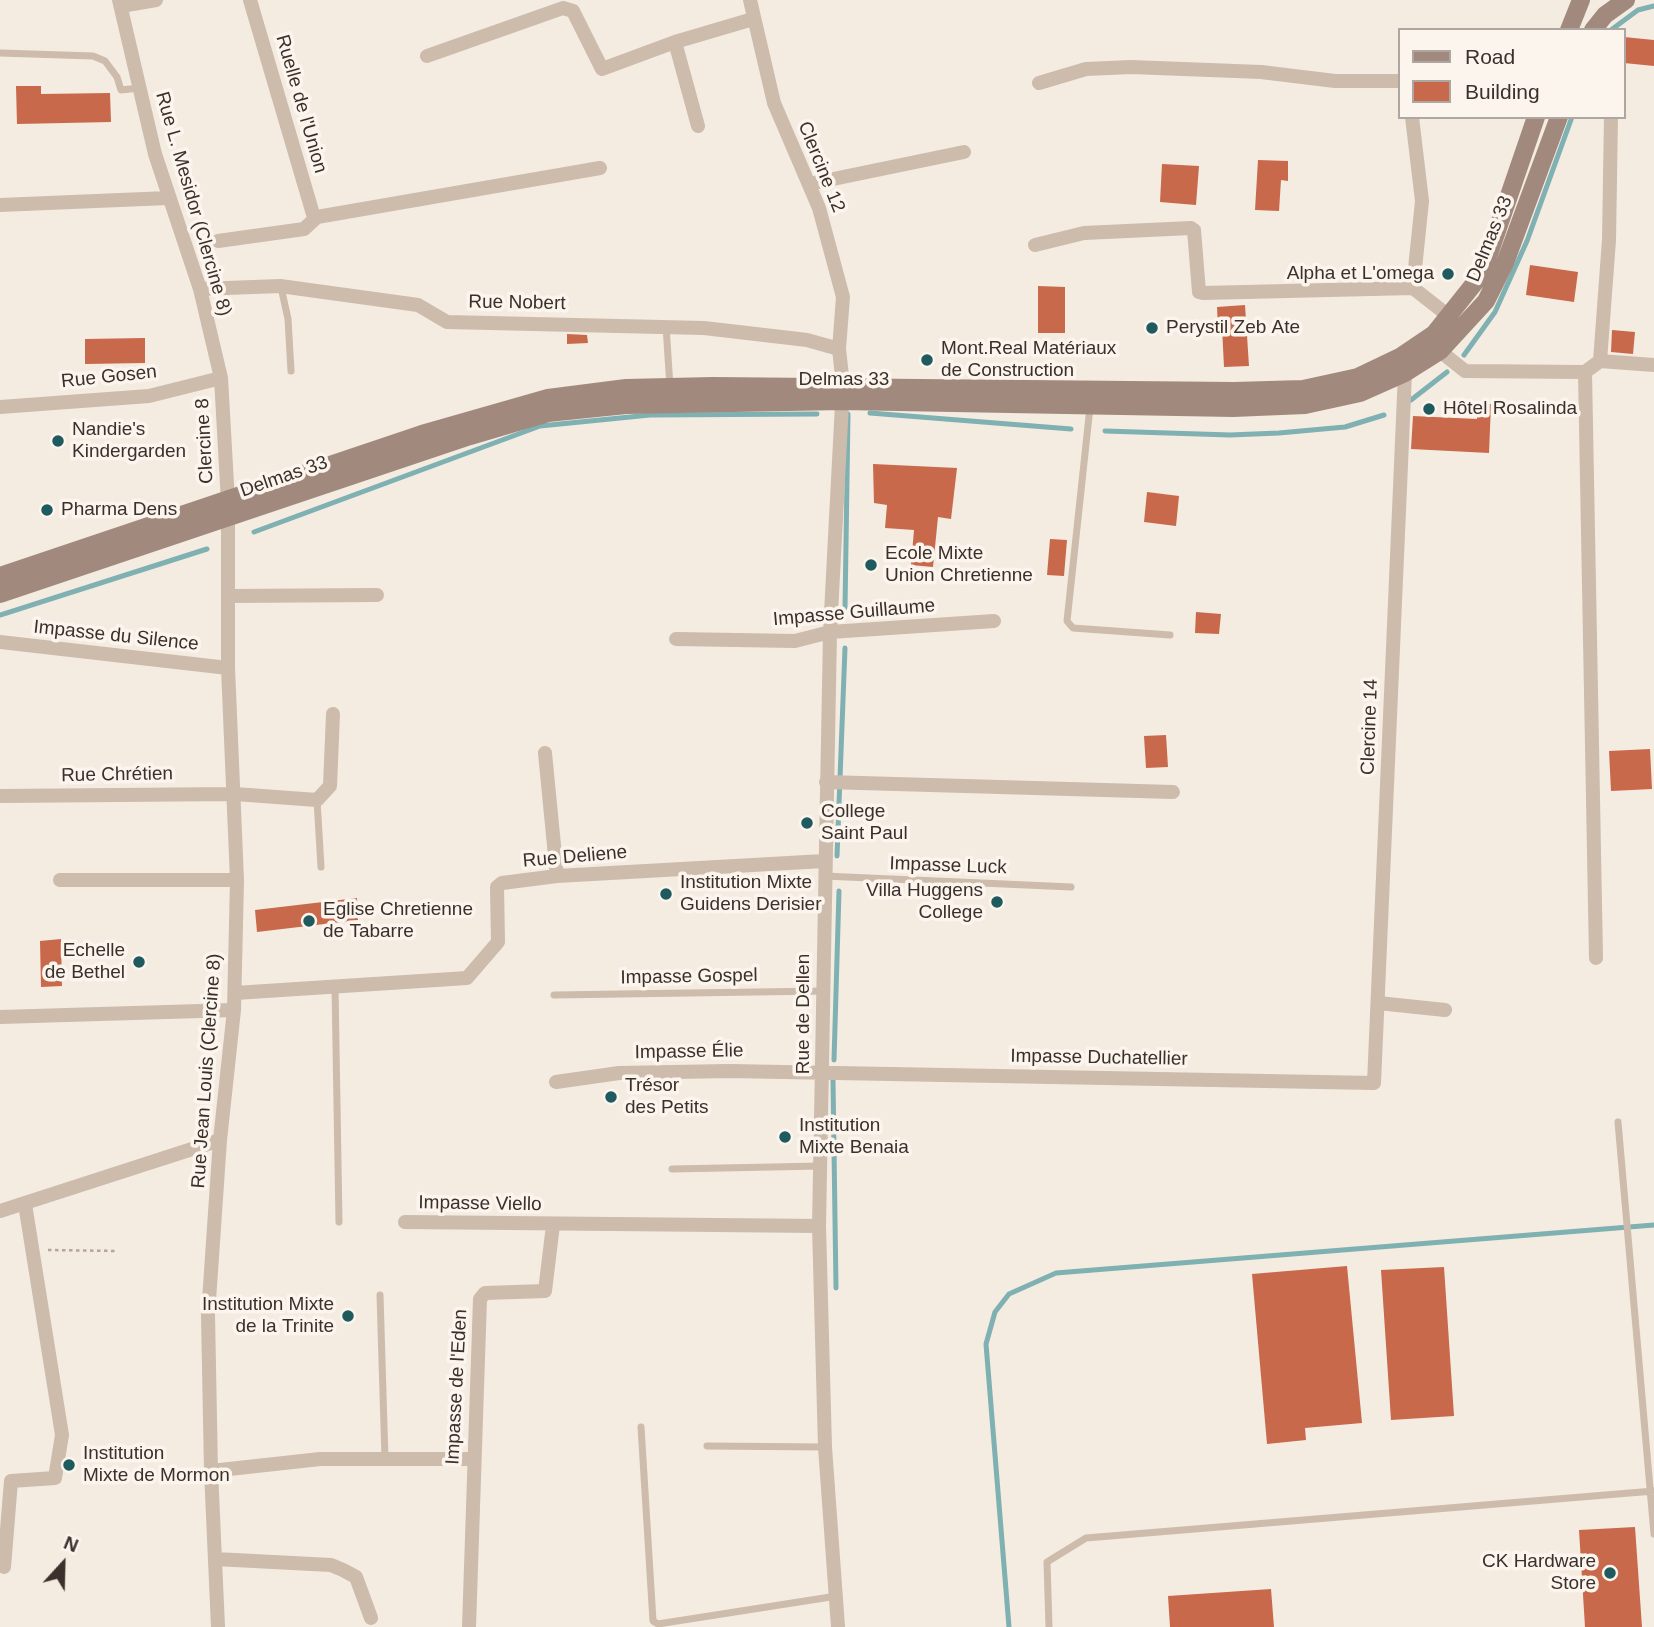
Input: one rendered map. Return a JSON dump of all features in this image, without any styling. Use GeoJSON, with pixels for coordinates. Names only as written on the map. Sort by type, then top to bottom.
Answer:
{"type":"FeatureCollection","features":[{"type":"Feature","properties":{"kind":"main road"},"geometry":{"type":"LineString","coordinates":[[1570,28],[1581,0]]}},
{"type":"Feature","properties":{"kind":"main road"},"geometry":{"type":"LineString","coordinates":[[1593,28],[1601,0]]}},
{"type":"Feature","properties":{"kind":"main road"},"geometry":{"type":"LineString","coordinates":[[1594,28],[1605,15],[1626,0]]}},
{"type":"Feature","properties":{"kind":"main road","name":"Delmas 33"},"geometry":{"type":"LineString","coordinates":[[0,576],[548,413],[626,405],[842,393],[1303,389],[1359,377],[1390,362],[1434,334],[1477,280],[1488,257],[1535,119]]}},
{"type":"Feature","properties":{"kind":"main road","name":"Delmas 33"},"geometry":{"type":"LineString","coordinates":[[0,594],[228,510],[422,434],[548,398],[626,388],[670,387],[1090,406],[1233,408],[1305,405],[1360,393],[1405,373],[1440,351],[1486,301],[1505,263],[1558,119]]}},
{"type":"Feature","properties":{"kind":"street"},"geometry":{"type":"LineString","coordinates":[[120,3],[156,0]]}},
{"type":"Feature","properties":{"kind":"street","name":"Ruelle de l'Union"},"geometry":{"type":"LineString","coordinates":[[250,0],[313,214],[317,217]]}},
{"type":"Feature","properties":{"kind":"street","name":"Clercine 12"},"geometry":{"type":"LineString","coordinates":[[750,0],[774,103],[819,208],[843,297],[839,349],[842,393]]}},
{"type":"Feature","properties":{"kind":"street","name":"Rue L. Mesidor (Clercine 8)"},"geometry":{"type":"LineString","coordinates":[[120,3],[139,88],[169,198],[200,289],[221,378]]}},
{"type":"Feature","properties":{"kind":"street"},"geometry":{"type":"LineString","coordinates":[[427,56],[568,8],[573,11],[602,69],[675,42],[753,19]]}},
{"type":"Feature","properties":{"kind":"street"},"geometry":{"type":"LineString","coordinates":[[675,42],[698,125]]}},
{"type":"Feature","properties":{"kind":"street"},"geometry":{"type":"LineString","coordinates":[[1039,83],[1086,69],[1131,67],[1261,72],[1335,81],[1398,81]]}},
{"type":"Feature","properties":{"kind":"street"},"geometry":{"type":"LineString","coordinates":[[1412,119],[1422,201],[1413,288]]}},
{"type":"Feature","properties":{"kind":"street"},"geometry":{"type":"LineString","coordinates":[[1600,361],[1609,240],[1611,119]]}},
{"type":"Feature","properties":{"kind":"street"},"geometry":{"type":"LineString","coordinates":[[809,184],[964,152]]}},
{"type":"Feature","properties":{"kind":"street"},"geometry":{"type":"LineString","coordinates":[[218,241],[304,229],[317,217],[600,169]]}},
{"type":"Feature","properties":{"kind":"street"},"geometry":{"type":"LineString","coordinates":[[0,205],[169,198]]}},
{"type":"Feature","properties":{"kind":"street"},"geometry":{"type":"LineString","coordinates":[[1035,245],[1084,233],[1191,228],[1194,230],[1199,292],[1413,288],[1450,317]]}},
{"type":"Feature","properties":{"kind":"street","name":"Rue Nobert"},"geometry":{"type":"LineString","coordinates":[[200,289],[280,286],[418,305],[447,322],[666,326],[807,340],[839,349]]}},
{"type":"Feature","properties":{"kind":"street"},"geometry":{"type":"LineString","coordinates":[[1440,351],[1465,372],[1586,372],[1600,361],[1654,365]]}},
{"type":"Feature","properties":{"kind":"street"},"geometry":{"type":"LineString","coordinates":[[1586,372],[1596,958]]}},
{"type":"Feature","properties":{"kind":"street","name":"Clercine 14"},"geometry":{"type":"LineString","coordinates":[[1374,1083],[1405,373]]}},
{"type":"Feature","properties":{"kind":"street","name":"Rue Gosen"},"geometry":{"type":"LineString","coordinates":[[0,407],[149,396],[221,378]]}},
{"type":"Feature","properties":{"kind":"street","name":"Clercine 8"},"geometry":{"type":"LineString","coordinates":[[221,378],[228,510]]}},
{"type":"Feature","properties":{"kind":"street","name":"Rue de Dellen"},"geometry":{"type":"LineString","coordinates":[[838,1627],[825,1447],[819,1226],[830,632],[842,393]]}},
{"type":"Feature","properties":{"kind":"street","name":"Rue Jean Louis (Clercine 8)"},"geometry":{"type":"LineString","coordinates":[[218,1627],[208,1315],[220,1140],[234,1010],[237,880],[228,668],[228,510]]}},
{"type":"Feature","properties":{"kind":"street"},"geometry":{"type":"LineString","coordinates":[[228,596],[377,595]]}},
{"type":"Feature","properties":{"kind":"street","name":"Impasse Guillaume"},"geometry":{"type":"LineString","coordinates":[[676,639],[795,641],[830,632],[994,621]]}},
{"type":"Feature","properties":{"kind":"street","name":"Impasse du Silence"},"geometry":{"type":"LineString","coordinates":[[0,642],[228,668]]}},
{"type":"Feature","properties":{"kind":"street"},"geometry":{"type":"LineString","coordinates":[[317,800],[330,786],[333,714]]}},
{"type":"Feature","properties":{"kind":"street"},"geometry":{"type":"LineString","coordinates":[[545,753],[557,876]]}},
{"type":"Feature","properties":{"kind":"street"},"geometry":{"type":"LineString","coordinates":[[826,782],[1173,792]]}},
{"type":"Feature","properties":{"kind":"street","name":"Rue Chrétien"},"geometry":{"type":"LineString","coordinates":[[0,796],[234,793],[317,800]]}},
{"type":"Feature","properties":{"kind":"street","name":"Rue Deliene"},"geometry":{"type":"LineString","coordinates":[[234,993],[467,978],[498,942],[499,885],[557,876],[824,869]]}},
{"type":"Feature","properties":{"kind":"street"},"geometry":{"type":"LineString","coordinates":[[60,880],[237,880]]}},
{"type":"Feature","properties":{"kind":"street"},"geometry":{"type":"LineString","coordinates":[[1377,1003],[1445,1010]]}},
{"type":"Feature","properties":{"kind":"street"},"geometry":{"type":"LineString","coordinates":[[0,1017],[234,1010]]}},
{"type":"Feature","properties":{"kind":"street","name":"Impasse Élie"},"geometry":{"type":"LineString","coordinates":[[556,1082],[618,1073],[823,1072]]}},
{"type":"Feature","properties":{"kind":"street","name":"Impasse Duchatellier"},"geometry":{"type":"LineString","coordinates":[[823,1072],[1374,1083]]}},
{"type":"Feature","properties":{"kind":"street"},"geometry":{"type":"LineString","coordinates":[[0,1211],[220,1140]]}},
{"type":"Feature","properties":{"kind":"street"},"geometry":{"type":"LineString","coordinates":[[4,1567],[11,1481],[55,1478],[62,1435],[25,1204]]}},
{"type":"Feature","properties":{"kind":"street","name":"Impasse Viello"},"geometry":{"type":"LineString","coordinates":[[405,1222],[553,1225]]}},
{"type":"Feature","properties":{"kind":"street"},"geometry":{"type":"LineString","coordinates":[[553,1225],[819,1226]]}},
{"type":"Feature","properties":{"kind":"street","name":"Impasse de l'Eden"},"geometry":{"type":"LineString","coordinates":[[469,1627],[472,1459],[480,1299],[485,1293],[545,1292],[553,1225]]}},
{"type":"Feature","properties":{"kind":"street"},"geometry":{"type":"LineString","coordinates":[[211,1471],[320,1459],[472,1459]]}},
{"type":"Feature","properties":{"kind":"street"},"geometry":{"type":"LineString","coordinates":[[215,1559],[331,1565],[356,1577],[371,1618]]}},
{"type":"Feature","properties":{"kind":"lane"},"geometry":{"type":"LineString","coordinates":[[0,52],[93,56],[104,61],[117,77],[121,90],[139,88]]}},
{"type":"Feature","properties":{"kind":"lane"},"geometry":{"type":"LineString","coordinates":[[280,286],[288,319],[291,371]]}},
{"type":"Feature","properties":{"kind":"lane"},"geometry":{"type":"LineString","coordinates":[[666,326],[670,387]]}},
{"type":"Feature","properties":{"kind":"lane"},"geometry":{"type":"LineString","coordinates":[[1090,406],[1067,621],[1073,628],[1170,635]]}},
{"type":"Feature","properties":{"kind":"lane"},"geometry":{"type":"LineString","coordinates":[[317,800],[321,867]]}},
{"type":"Feature","properties":{"kind":"lane","name":"Impasse Luck"},"geometry":{"type":"LineString","coordinates":[[824,869],[1071,887]]}},
{"type":"Feature","properties":{"kind":"lane"},"geometry":{"type":"LineString","coordinates":[[335,986],[339,1222]]}},
{"type":"Feature","properties":{"kind":"lane","name":"Impasse Gospel"},"geometry":{"type":"LineString","coordinates":[[554,995],[824,991]]}},
{"type":"Feature","properties":{"kind":"lane"},"geometry":{"type":"LineString","coordinates":[[1618,1122],[1653,1491],[1654,1534]]}},
{"type":"Feature","properties":{"kind":"lane"},"geometry":{"type":"LineString","coordinates":[[672,1169],[822,1166]]}},
{"type":"Feature","properties":{"kind":"lane"},"geometry":{"type":"LineString","coordinates":[[380,1296],[385,1460]]}},
{"type":"Feature","properties":{"kind":"lane"},"geometry":{"type":"LineString","coordinates":[[641,1427],[653,1621],[659,1624],[837,1596]]}},
{"type":"Feature","properties":{"kind":"lane"},"geometry":{"type":"LineString","coordinates":[[707,1446],[825,1447]]}},
{"type":"Feature","properties":{"kind":"lane"},"geometry":{"type":"LineString","coordinates":[[1049,1627],[1047,1562],[1086,1538],[1653,1491]]}},
{"type":"Feature","properties":{"kind":"path"},"geometry":{"type":"LineString","coordinates":[[34,1250],[117,1251]]}},
{"type":"Feature","properties":{"kind":"building"},"geometry":{"type":"Polygon","coordinates":[[[1626,37],[1654,40],[1654,66],[1626,63],[1626,37]]]}},
{"type":"Feature","properties":{"kind":"building"},"geometry":{"type":"Polygon","coordinates":[[[16,86],[41,86],[41,94],[110,93],[111,122],[17,124],[16,86]]]}},
{"type":"Feature","properties":{"kind":"building"},"geometry":{"type":"Polygon","coordinates":[[[1258,160],[1288,161],[1288,181],[1281,180],[1279,211],[1255,210],[1258,160]]]}},
{"type":"Feature","properties":{"kind":"building"},"geometry":{"type":"Polygon","coordinates":[[[1162,164],[1199,166],[1196,205],[1160,202],[1162,164]]]}},
{"type":"Feature","properties":{"kind":"building"},"geometry":{"type":"Polygon","coordinates":[[[1530,265],[1578,272],[1574,302],[1526,295],[1530,265]]]}},
{"type":"Feature","properties":{"kind":"building"},"geometry":{"type":"Polygon","coordinates":[[[1038,286],[1065,287],[1065,333],[1038,333],[1038,286]]]}},
{"type":"Feature","properties":{"kind":"building"},"geometry":{"type":"Polygon","coordinates":[[[1245,305],[1249,366],[1224,367],[1222,327],[1218,327],[1217,307],[1245,305]]]}},
{"type":"Feature","properties":{"kind":"building"},"geometry":{"type":"Polygon","coordinates":[[[1612,330],[1635,332],[1633,354],[1611,352],[1612,330]]]}},
{"type":"Feature","properties":{"kind":"building"},"geometry":{"type":"Polygon","coordinates":[[[567,334],[587,335],[588,343],[567,344],[567,334]]]}},
{"type":"Feature","properties":{"kind":"building"},"geometry":{"type":"Polygon","coordinates":[[[145,338],[145,363],[85,364],[85,339],[145,338]]]}},
{"type":"Feature","properties":{"kind":"building"},"geometry":{"type":"Polygon","coordinates":[[[1477,404],[1491,404],[1489,453],[1411,449],[1413,416],[1477,419],[1477,404]]]}},
{"type":"Feature","properties":{"kind":"building"},"geometry":{"type":"Polygon","coordinates":[[[873,464],[957,468],[951,519],[938,517],[933,567],[911,565],[914,530],[885,528],[887,505],[874,503],[873,464]]]}},
{"type":"Feature","properties":{"kind":"building"},"geometry":{"type":"Polygon","coordinates":[[[1147,492],[1179,496],[1176,526],[1144,522],[1147,492]]]}},
{"type":"Feature","properties":{"kind":"building"},"geometry":{"type":"Polygon","coordinates":[[[1050,539],[1067,540],[1064,576],[1047,575],[1050,539]]]}},
{"type":"Feature","properties":{"kind":"building"},"geometry":{"type":"Polygon","coordinates":[[[1196,612],[1221,614],[1219,634],[1195,633],[1196,612]]]}},
{"type":"Feature","properties":{"kind":"building"},"geometry":{"type":"Polygon","coordinates":[[[1166,735],[1168,767],[1146,768],[1144,736],[1166,735]]]}},
{"type":"Feature","properties":{"kind":"building"},"geometry":{"type":"Polygon","coordinates":[[[1650,749],[1652,789],[1611,791],[1609,751],[1650,749]]]}},
{"type":"Feature","properties":{"kind":"building"},"geometry":{"type":"Polygon","coordinates":[[[357,898],[358,920],[257,932],[255,910],[357,898]]]}},
{"type":"Feature","properties":{"kind":"building"},"geometry":{"type":"Polygon","coordinates":[[[61,939],[62,986],[41,987],[40,941],[61,939]]]}},
{"type":"Feature","properties":{"kind":"building"},"geometry":{"type":"Polygon","coordinates":[[[1347,1266],[1362,1423],[1305,1428],[1306,1440],[1267,1444],[1252,1274],[1347,1266]]]}},
{"type":"Feature","properties":{"kind":"building"},"geometry":{"type":"Polygon","coordinates":[[[1444,1267],[1454,1416],[1391,1420],[1381,1270],[1444,1267]]]}},
{"type":"Feature","properties":{"kind":"building","name":"CK Hardware Store"},"geometry":{"type":"Polygon","coordinates":[[[1635,1527],[1642,1627],[1585,1627],[1579,1530],[1635,1527]]]}},
{"type":"Feature","properties":{"kind":"building"},"geometry":{"type":"Polygon","coordinates":[[[1271,1589],[1274,1627],[1170,1627],[1168,1596],[1271,1589]]]}},
{"type":"Feature","properties":{"kind":"waterway"},"geometry":{"type":"LineString","coordinates":[[1614,28],[1638,10],[1654,6]]}},
{"type":"Feature","properties":{"kind":"waterway"},"geometry":{"type":"LineString","coordinates":[[1464,355],[1495,312],[1527,241],[1571,119]]}},
{"type":"Feature","properties":{"kind":"waterway"},"geometry":{"type":"LineString","coordinates":[[1411,400],[1447,372]]}},
{"type":"Feature","properties":{"kind":"waterway"},"geometry":{"type":"LineString","coordinates":[[870,413],[1071,429]]}},
{"type":"Feature","properties":{"kind":"waterway"},"geometry":{"type":"LineString","coordinates":[[254,532],[540,426],[650,415],[817,414]]}},
{"type":"Feature","properties":{"kind":"waterway"},"geometry":{"type":"LineString","coordinates":[[845,608],[848,414]]}},
{"type":"Feature","properties":{"kind":"waterway"},"geometry":{"type":"LineString","coordinates":[[1105,431],[1230,435],[1279,433],[1345,427],[1384,415]]}},
{"type":"Feature","properties":{"kind":"waterway"},"geometry":{"type":"LineString","coordinates":[[0,615],[207,549]]}},
{"type":"Feature","properties":{"kind":"waterway"},"geometry":{"type":"LineString","coordinates":[[837,856],[845,648]]}},
{"type":"Feature","properties":{"kind":"waterway"},"geometry":{"type":"LineString","coordinates":[[834,1060],[839,891]]}},
{"type":"Feature","properties":{"kind":"waterway"},"geometry":{"type":"LineString","coordinates":[[833,1080],[836,1288]]}},
{"type":"Feature","properties":{"kind":"waterway"},"geometry":{"type":"LineString","coordinates":[[1009,1627],[986,1344],[995,1312],[1009,1294],[1056,1273],[1654,1225]]}},
{"type":"Feature","properties":{"kind":"place","name":"Alpha et L'omega"},"geometry":{"type":"Point","coordinates":[1448,274]}},
{"type":"Feature","properties":{"kind":"place","name":"Perystil Zeb Ate"},"geometry":{"type":"Point","coordinates":[1152,328]}},
{"type":"Feature","properties":{"kind":"place","name":"Mont.Real Matériaux de Construction"},"geometry":{"type":"Point","coordinates":[927,360]}},
{"type":"Feature","properties":{"kind":"place","name":"Hôtel Rosalinda"},"geometry":{"type":"Point","coordinates":[1429,409]}},
{"type":"Feature","properties":{"kind":"place","name":"Nandie's Kindergarden"},"geometry":{"type":"Point","coordinates":[58,441]}},
{"type":"Feature","properties":{"kind":"place","name":"Pharma Dens"},"geometry":{"type":"Point","coordinates":[47,510]}},
{"type":"Feature","properties":{"kind":"place","name":"Ecole Mixte Union Chretienne"},"geometry":{"type":"Point","coordinates":[871,565]}},
{"type":"Feature","properties":{"kind":"place","name":"College Saint Paul"},"geometry":{"type":"Point","coordinates":[807,823]}},
{"type":"Feature","properties":{"kind":"place","name":"Institution Mixte Guidens Derisier"},"geometry":{"type":"Point","coordinates":[666,894]}},
{"type":"Feature","properties":{"kind":"place","name":"Villa Huggens College"},"geometry":{"type":"Point","coordinates":[997,902]}},
{"type":"Feature","properties":{"kind":"place","name":"Eglise Chretienne de Tabarre"},"geometry":{"type":"Point","coordinates":[309,921]}},
{"type":"Feature","properties":{"kind":"place","name":"Echelle de Bethel"},"geometry":{"type":"Point","coordinates":[139,962]}},
{"type":"Feature","properties":{"kind":"place","name":"Trésor des Petits"},"geometry":{"type":"Point","coordinates":[611,1097]}},
{"type":"Feature","properties":{"kind":"place","name":"Institution Mixte Benaia"},"geometry":{"type":"Point","coordinates":[785,1137]}},
{"type":"Feature","properties":{"kind":"place","name":"Institution Mixte de la Trinite"},"geometry":{"type":"Point","coordinates":[348,1316]}},
{"type":"Feature","properties":{"kind":"place","name":"Institution Mixte de Mormon"},"geometry":{"type":"Point","coordinates":[69,1465]}},
{"type":"Feature","properties":{"kind":"place","name":"CK Hardware Store"},"geometry":{"type":"Point","coordinates":[1610,1573]}}]}
